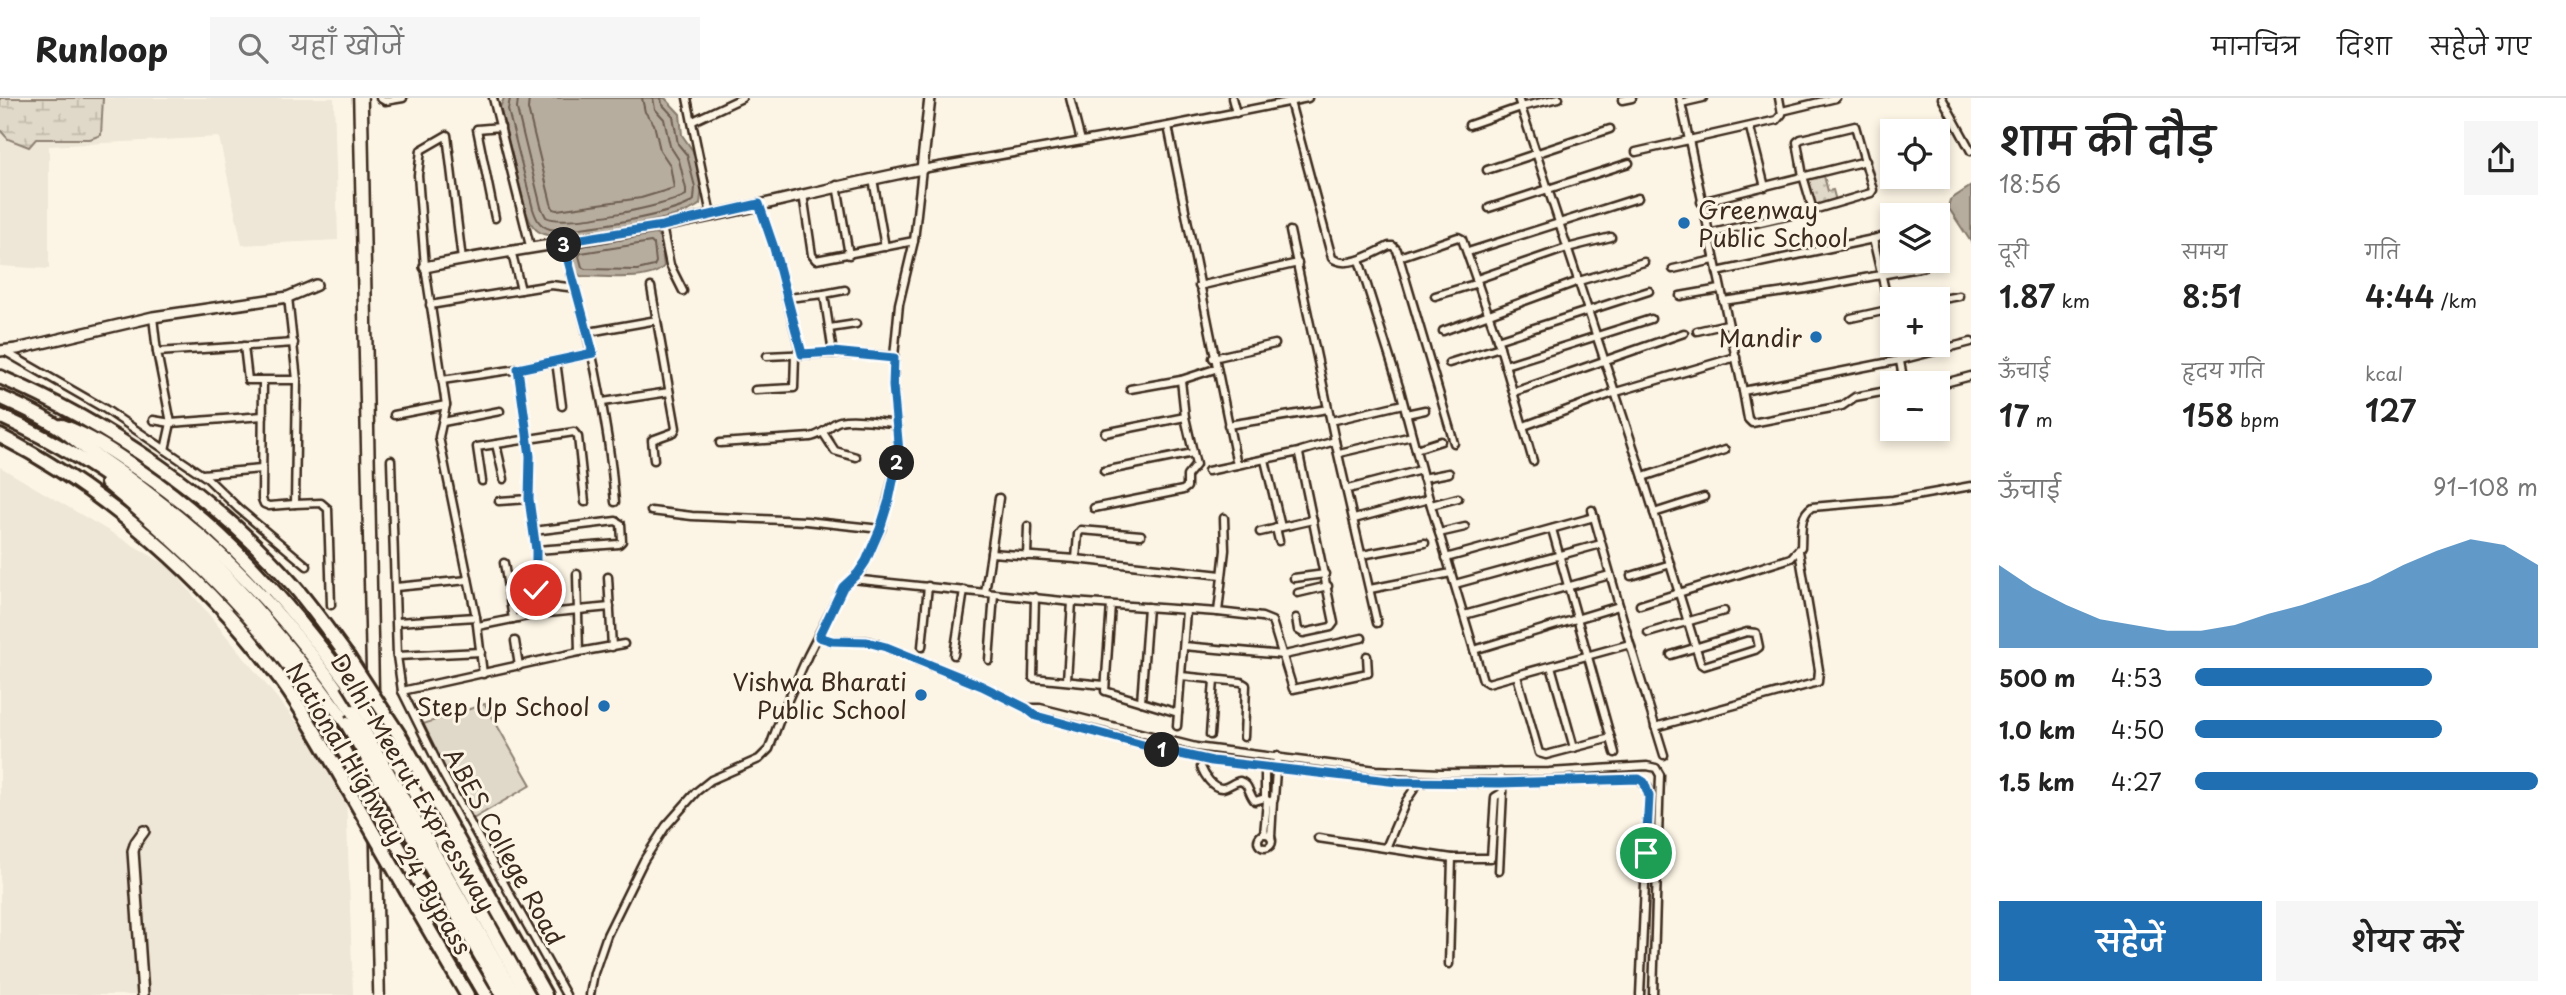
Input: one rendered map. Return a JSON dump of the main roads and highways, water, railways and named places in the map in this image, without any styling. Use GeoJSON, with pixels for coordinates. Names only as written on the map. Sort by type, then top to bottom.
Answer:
{"type":"FeatureCollection","features":[{"type":"Feature","properties":{"kind":"highway"},"geometry":{"type":"LineString","coordinates":[[0,369],[26,388]]}},
{"type":"Feature","properties":{"kind":"highway"},"geometry":{"type":"LineString","coordinates":[[0,377],[119,438],[183,485],[262,553],[309,604],[348,657],[401,738],[545,995]]}},
{"type":"Feature","properties":{"kind":"highway","name":"Delhi-Meerut Expressway"},"geometry":{"type":"LineString","coordinates":[[0,397],[55,424],[189,540],[269,621],[350,717],[515,995]]}},
{"type":"Feature","properties":{"kind":"highway"},"geometry":{"type":"LineString","coordinates":[[0,416],[77,458],[168,490],[234,547],[308,628],[348,683],[402,771],[528,995]]}},
{"type":"Feature","properties":{"kind":"highway","name":"National Highway 24 Bypass"},"geometry":{"type":"LineString","coordinates":[[0,436],[102,499],[187,575],[263,657],[311,723],[467,995]]}},
{"type":"Feature","properties":{"kind":"highway"},"geometry":{"type":"LineString","coordinates":[[106,467],[252,618],[303,684],[486,995]]}},
{"type":"Feature","properties":{"kind":"highway","name":"Delhi-Meerut Expressway"},"geometry":{"type":"LineString","coordinates":[[391,787],[503,995]]}},
{"type":"Feature","properties":{"kind":"water"},"geometry":{"type":"Polygon","coordinates":[[[504,98],[665,98],[680,114],[682,135],[693,151],[702,186],[700,204],[671,217],[622,229],[553,236],[541,233],[533,226],[526,211],[500,107],[504,98]]]}},
{"type":"Feature","properties":{"kind":"water"},"geometry":{"type":"Polygon","coordinates":[[[1971,186],[1971,242],[1950,210],[1950,200],[1971,186]]]}},
{"type":"Feature","properties":{"kind":"water"},"geometry":{"type":"Polygon","coordinates":[[[655,234],[660,237],[664,266],[658,271],[637,277],[612,277],[580,276],[575,270],[570,252],[573,247],[655,234]]]}},
{"type":"Feature","properties":{"kind":"railway"},"geometry":{"type":"LineString","coordinates":[[353,98],[373,995]]}},
{"type":"Feature","properties":{"kind":"railway"},"geometry":{"type":"LineString","coordinates":[[368,98],[385,995]]}},
{"type":"Feature","properties":{"kind":"place","name":"Greenway Public School"},"geometry":{"type":"Point","coordinates":[1684,223]}},
{"type":"Feature","properties":{"kind":"place","name":"Mandir"},"geometry":{"type":"Point","coordinates":[1816,337]}},
{"type":"Feature","properties":{"kind":"place","name":"Vishwa Bharati Public School"},"geometry":{"type":"Point","coordinates":[921,695]}},
{"type":"Feature","properties":{"kind":"place","name":"Step Up School"},"geometry":{"type":"Point","coordinates":[604,706]}}]}
